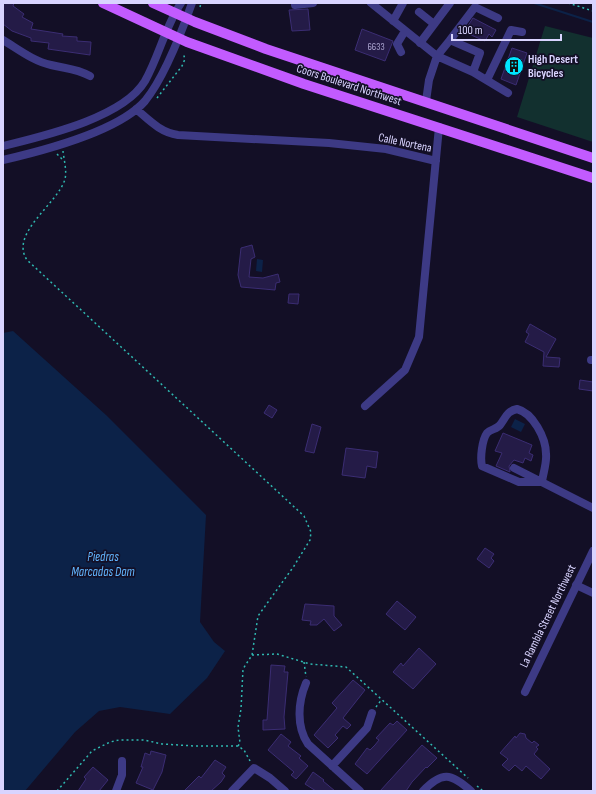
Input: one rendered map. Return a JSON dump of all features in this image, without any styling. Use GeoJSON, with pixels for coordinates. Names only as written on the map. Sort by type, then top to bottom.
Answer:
{"type":"FeatureCollection","features":[{"type":"Feature","properties":{"kind":"main road","name":"Coors Boulevard Northwest"},"geometry":{"type":"LineString","coordinates":[[102,3],[165,33],[304,84],[593,178]]}},
{"type":"Feature","properties":{"kind":"main road","name":"Coors Boulevard Northwest"},"geometry":{"type":"LineString","coordinates":[[153,3],[186,18],[266,49],[593,158]]}},
{"type":"Feature","properties":{"kind":"street"},"geometry":{"type":"LineString","coordinates":[[3,146],[58,132],[121,104],[136,93],[145,80],[174,13],[181,3]]}},
{"type":"Feature","properties":{"kind":"street"},"geometry":{"type":"LineString","coordinates":[[3,160],[62,145],[115,122],[136,109],[156,87],[192,3]]}},
{"type":"Feature","properties":{"kind":"street"},"geometry":{"type":"LineString","coordinates":[[295,5],[312,3]]}},
{"type":"Feature","properties":{"kind":"street"},"geometry":{"type":"LineString","coordinates":[[371,3],[437,56],[473,72],[508,93]]}},
{"type":"Feature","properties":{"kind":"street"},"geometry":{"type":"LineString","coordinates":[[393,21],[403,3]]}},
{"type":"Feature","properties":{"kind":"street"},"geometry":{"type":"LineString","coordinates":[[420,43],[450,3]]}},
{"type":"Feature","properties":{"kind":"street"},"geometry":{"type":"LineString","coordinates":[[426,102],[429,80],[437,56],[475,7],[498,18]]}},
{"type":"Feature","properties":{"kind":"street"},"geometry":{"type":"LineString","coordinates":[[419,12],[434,24]]}},
{"type":"Feature","properties":{"kind":"street"},"geometry":{"type":"LineString","coordinates":[[487,80],[511,30],[522,32]]}},
{"type":"Feature","properties":{"kind":"street"},"geometry":{"type":"LineString","coordinates":[[401,52],[397,44],[405,31]]}},
{"type":"Feature","properties":{"kind":"street"},"geometry":{"type":"LineString","coordinates":[[3,40],[31,57],[50,65],[77,69],[90,76]]}},
{"type":"Feature","properties":{"kind":"street"},"geometry":{"type":"LineString","coordinates":[[450,40],[480,53],[473,72]]}},
{"type":"Feature","properties":{"kind":"street","name":"Calle Nortena"},"geometry":{"type":"LineString","coordinates":[[136,109],[159,129],[172,134],[336,144],[386,149],[436,161],[419,338],[405,370],[366,406]]}},
{"type":"Feature","properties":{"kind":"street"},"geometry":{"type":"LineString","coordinates":[[436,161],[439,127]]}},
{"type":"Feature","properties":{"kind":"street"},"geometry":{"type":"LineString","coordinates":[[517,409],[526,412],[542,435],[546,454],[542,482],[519,482],[482,466],[480,461],[485,437],[488,432],[499,427],[506,414],[512,410],[517,409]]}},
{"type":"Feature","properties":{"kind":"street"},"geometry":{"type":"LineString","coordinates":[[514,468],[593,508]]}},
{"type":"Feature","properties":{"kind":"street","name":"La Rambla Street Northwest"},"geometry":{"type":"LineString","coordinates":[[525,692],[593,551]]}},
{"type":"Feature","properties":{"kind":"street"},"geometry":{"type":"LineString","coordinates":[[576,585],[593,593]]}},
{"type":"Feature","properties":{"kind":"street"},"geometry":{"type":"LineString","coordinates":[[306,683],[301,695],[299,723],[303,736],[308,744],[360,791]]}},
{"type":"Feature","properties":{"kind":"street"},"geometry":{"type":"LineString","coordinates":[[332,766],[367,728],[372,713]]}},
{"type":"Feature","properties":{"kind":"street"},"geometry":{"type":"LineString","coordinates":[[116,791],[122,775],[122,761]]}},
{"type":"Feature","properties":{"kind":"street"},"geometry":{"type":"LineString","coordinates":[[232,791],[254,768],[270,778],[284,791]]}},
{"type":"Feature","properties":{"kind":"street"},"geometry":{"type":"LineString","coordinates":[[423,791],[434,779],[445,776],[460,781],[471,791]]}},
{"type":"Feature","properties":{"kind":"path"},"geometry":{"type":"LineString","coordinates":[[200,7],[201,3]]}},
{"type":"Feature","properties":{"kind":"path"},"geometry":{"type":"LineString","coordinates":[[568,3],[593,11]]}},
{"type":"Feature","properties":{"kind":"path"},"geometry":{"type":"LineString","coordinates":[[62,145],[65,180],[25,237],[24,254],[27,260],[304,516],[309,524],[311,532],[310,540],[258,616],[252,655],[243,669],[241,710],[238,727],[240,744],[238,746]]}},
{"type":"Feature","properties":{"kind":"path"},"geometry":{"type":"LineString","coordinates":[[50,148],[64,161]]}},
{"type":"Feature","properties":{"kind":"path"},"geometry":{"type":"LineString","coordinates":[[304,662],[306,683]]}},
{"type":"Feature","properties":{"kind":"path"},"geometry":{"type":"LineString","coordinates":[[372,713],[382,699]]}},
{"type":"Feature","properties":{"kind":"path"},"geometry":{"type":"LineString","coordinates":[[57,791],[92,751],[110,742],[129,740],[168,744],[238,746],[244,750],[254,768]]}},
{"type":"Feature","properties":{"kind":"green space"},"geometry":{"type":"Polygon","coordinates":[[[545,26],[593,38],[593,142],[517,117],[545,26]]]}},
{"type":"Feature","properties":{"kind":"water"},"geometry":{"type":"Polygon","coordinates":[[[257,259],[263,260],[262,272],[256,271],[257,259]]]}},
{"type":"Feature","properties":{"kind":"water","name":"Piedras Marcadas Dam"},"geometry":{"type":"Polygon","coordinates":[[[13,331],[106,415],[206,515],[200,622],[214,642],[225,651],[207,678],[170,714],[120,707],[99,711],[75,732],[25,791],[3,791],[3,333],[13,331]]]}},
{"type":"Feature","properties":{"kind":"water"},"geometry":{"type":"Polygon","coordinates":[[[515,419],[525,424],[521,432],[511,427],[515,419]]]}},
{"type":"Feature","properties":{"kind":"building"},"geometry":{"type":"Polygon","coordinates":[[[3,3],[14,3],[13,6],[24,14],[22,17],[33,23],[31,29],[63,34],[62,36],[77,37],[77,41],[91,42],[90,55],[48,49],[49,43],[31,41],[31,38],[12,31],[3,24],[3,3]]]}},
{"type":"Feature","properties":{"kind":"building"},"geometry":{"type":"Polygon","coordinates":[[[308,9],[310,30],[292,31],[289,10],[308,9]]]}},
{"type":"Feature","properties":{"kind":"building"},"geometry":{"type":"Polygon","coordinates":[[[473,18],[496,30],[492,37],[489,34],[485,41],[464,32],[473,18]]]}},
{"type":"Feature","properties":{"kind":"building"},"geometry":{"type":"Polygon","coordinates":[[[362,29],[393,41],[385,61],[355,50],[362,29]]]}},
{"type":"Feature","properties":{"kind":"building","name":"High Desert Bicycles"},"geometry":{"type":"Polygon","coordinates":[[[512,48],[527,53],[516,85],[501,79],[512,48]]]}},
{"type":"Feature","properties":{"kind":"building"},"geometry":{"type":"Polygon","coordinates":[[[252,245],[255,257],[251,259],[249,277],[263,278],[278,274],[280,282],[276,283],[275,290],[241,287],[238,275],[241,248],[252,245]]]}},
{"type":"Feature","properties":{"kind":"building"},"geometry":{"type":"Polygon","coordinates":[[[289,294],[299,294],[298,304],[288,303],[289,294]]]}},
{"type":"Feature","properties":{"kind":"building"},"geometry":{"type":"Polygon","coordinates":[[[530,324],[556,339],[546,357],[560,358],[559,367],[543,366],[544,352],[525,342],[529,334],[526,332],[530,324]]]}},
{"type":"Feature","properties":{"kind":"building"},"geometry":{"type":"Polygon","coordinates":[[[580,380],[593,382],[593,391],[579,389],[580,380]]]}},
{"type":"Feature","properties":{"kind":"building"},"geometry":{"type":"Polygon","coordinates":[[[269,405],[277,410],[272,418],[264,413],[269,405]]]}},
{"type":"Feature","properties":{"kind":"building"},"geometry":{"type":"Polygon","coordinates":[[[312,424],[321,427],[314,453],[305,451],[312,424]]]}},
{"type":"Feature","properties":{"kind":"building"},"geometry":{"type":"Polygon","coordinates":[[[503,433],[532,445],[529,453],[533,455],[531,461],[525,458],[523,463],[514,460],[509,466],[510,472],[496,466],[502,453],[495,451],[503,433]]]}},
{"type":"Feature","properties":{"kind":"building"},"geometry":{"type":"Polygon","coordinates":[[[346,448],[378,452],[376,468],[367,466],[365,478],[342,475],[346,448]]]}},
{"type":"Feature","properties":{"kind":"building"},"geometry":{"type":"Polygon","coordinates":[[[485,548],[494,554],[491,558],[494,561],[489,568],[477,559],[485,548]]]}},
{"type":"Feature","properties":{"kind":"building"},"geometry":{"type":"Polygon","coordinates":[[[397,601],[416,617],[405,630],[386,614],[397,601]]]}},
{"type":"Feature","properties":{"kind":"building"},"geometry":{"type":"Polygon","coordinates":[[[305,604],[334,606],[334,616],[342,625],[334,631],[324,619],[317,625],[310,625],[311,621],[302,620],[305,604]]]}},
{"type":"Feature","properties":{"kind":"building"},"geometry":{"type":"Polygon","coordinates":[[[419,648],[436,664],[413,689],[393,672],[401,663],[403,666],[419,648]]]}},
{"type":"Feature","properties":{"kind":"building"},"geometry":{"type":"Polygon","coordinates":[[[271,665],[285,666],[284,672],[288,672],[284,717],[285,729],[263,730],[263,720],[267,720],[271,665]]]}},
{"type":"Feature","properties":{"kind":"building"},"geometry":{"type":"Polygon","coordinates":[[[353,680],[365,690],[343,718],[351,725],[347,729],[343,726],[335,735],[338,738],[328,748],[314,735],[337,708],[332,703],[353,680]]]}},
{"type":"Feature","properties":{"kind":"building"},"geometry":{"type":"Polygon","coordinates":[[[397,721],[407,730],[367,774],[355,764],[367,748],[370,750],[375,745],[379,740],[376,738],[390,723],[393,725],[397,721]]]}},
{"type":"Feature","properties":{"kind":"building"},"geometry":{"type":"Polygon","coordinates":[[[520,733],[525,734],[526,738],[532,743],[534,741],[539,745],[536,747],[538,749],[534,754],[550,769],[541,779],[526,766],[522,771],[515,765],[509,771],[502,765],[508,759],[500,753],[515,736],[516,738],[520,733]]]}},
{"type":"Feature","properties":{"kind":"building"},"geometry":{"type":"Polygon","coordinates":[[[281,734],[291,742],[288,746],[301,756],[299,758],[308,766],[296,779],[291,775],[294,772],[268,750],[281,734]]]}},
{"type":"Feature","properties":{"kind":"building"},"geometry":{"type":"Polygon","coordinates":[[[422,745],[437,758],[427,768],[426,767],[406,791],[380,791],[422,745]]]}},
{"type":"Feature","properties":{"kind":"building"},"geometry":{"type":"Polygon","coordinates":[[[151,751],[166,755],[162,772],[153,790],[136,783],[143,767],[141,767],[145,753],[150,755],[151,751]]]}},
{"type":"Feature","properties":{"kind":"building"},"geometry":{"type":"Polygon","coordinates":[[[215,760],[226,767],[222,773],[225,776],[221,782],[211,791],[184,791],[199,776],[201,778],[215,760]]]}},
{"type":"Feature","properties":{"kind":"building"},"geometry":{"type":"Polygon","coordinates":[[[93,767],[108,780],[99,791],[78,791],[86,779],[84,777],[93,767]]]}},
{"type":"Feature","properties":{"kind":"building"},"geometry":{"type":"Polygon","coordinates":[[[313,772],[335,791],[316,791],[305,784],[313,772]]]}},
{"type":"Feature","properties":{"kind":"waterway"},"geometry":{"type":"LineString","coordinates":[[534,3],[593,22]]}},
{"type":"Feature","properties":{"kind":"place","name":"High Desert Bicycles"},"geometry":{"type":"Point","coordinates":[514,66]}}]}
